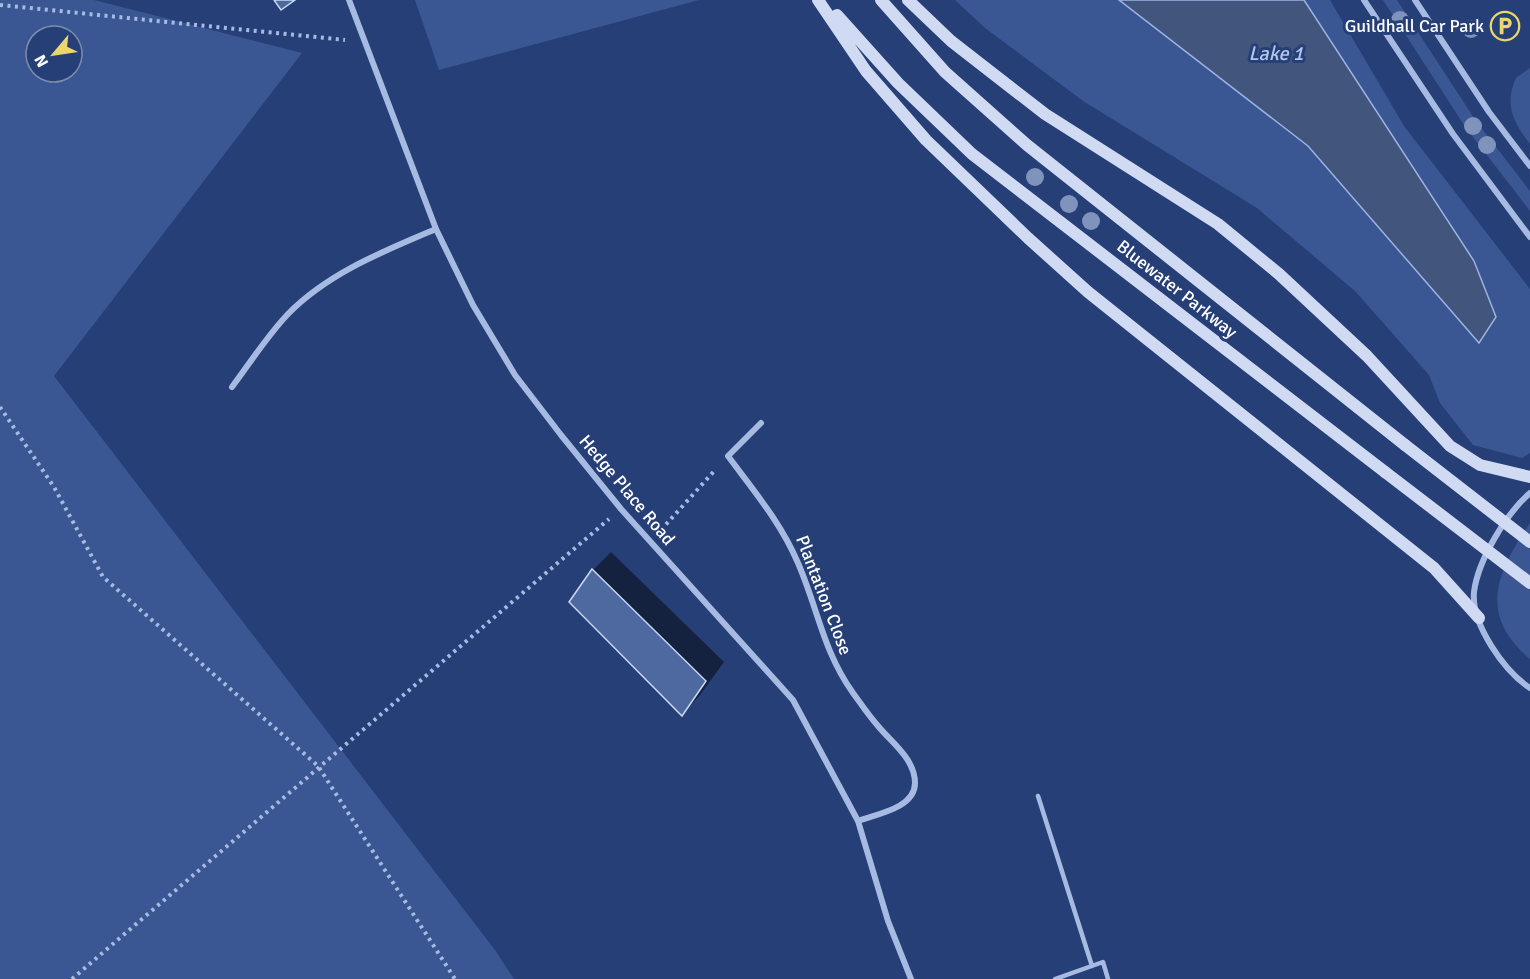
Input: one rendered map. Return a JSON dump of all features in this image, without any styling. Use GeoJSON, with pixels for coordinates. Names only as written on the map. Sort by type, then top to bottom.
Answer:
{"type":"FeatureCollection","features":[{"type":"Feature","properties":{"kind":"street","name":"Hedge Place Road"},"geometry":{"type":"LineString","coordinates":[[350,0],[436,229],[473,305],[515,375],[621,509],[793,700],[858,821],[888,921],[911,979]]}},
{"type":"Feature","properties":{"kind":"street"},"geometry":{"type":"LineString","coordinates":[[818,0],[866,71],[926,140],[1028,238],[1088,292],[1434,568],[1479,618]]}},
{"type":"Feature","properties":{"kind":"street","name":"Bluewater Parkway"},"geometry":{"type":"LineString","coordinates":[[825,0],[898,83],[972,154],[1530,583]]}},
{"type":"Feature","properties":{"kind":"street","name":"Bluewater Parkway"},"geometry":{"type":"LineString","coordinates":[[881,0],[945,72],[1019,138],[1530,542]]}},
{"type":"Feature","properties":{"kind":"street"},"geometry":{"type":"LineString","coordinates":[[908,0],[951,41],[1045,114],[1218,224],[1279,274],[1367,356],[1450,446],[1480,465],[1530,477]]}},
{"type":"Feature","properties":{"kind":"street"},"geometry":{"type":"LineString","coordinates":[[1364,0],[1453,134],[1530,237]]}},
{"type":"Feature","properties":{"kind":"street"},"geometry":{"type":"LineString","coordinates":[[1415,0],[1489,112],[1530,166]]}},
{"type":"Feature","properties":{"kind":"street"},"geometry":{"type":"LineString","coordinates":[[232,387],[288,314],[329,280],[377,253],[436,229]]}},
{"type":"Feature","properties":{"kind":"street"},"geometry":{"type":"LineString","coordinates":[[728,456],[761,423]]}},
{"type":"Feature","properties":{"kind":"street","name":"Plantation Close"},"geometry":{"type":"LineString","coordinates":[[728,456],[776,519],[799,564],[824,641],[839,674],[912,769],[915,784],[909,798],[896,807],[858,821]]}},
{"type":"Feature","properties":{"kind":"street"},"geometry":{"type":"LineString","coordinates":[[1530,493],[1519,502],[1484,557],[1474,593],[1479,618],[1500,660],[1530,688]]}},
{"type":"Feature","properties":{"kind":"lane"},"geometry":{"type":"LineString","coordinates":[[1038,796],[1092,966]]}},
{"type":"Feature","properties":{"kind":"lane"},"geometry":{"type":"LineString","coordinates":[[1055,979],[1103,962],[1108,979]]}},
{"type":"Feature","properties":{"kind":"path"},"geometry":{"type":"LineString","coordinates":[[0,5],[366,43]]}},
{"type":"Feature","properties":{"kind":"path"},"geometry":{"type":"LineString","coordinates":[[0,407],[54,487],[102,577],[318,766],[455,979]]}},
{"type":"Feature","properties":{"kind":"path"},"geometry":{"type":"LineString","coordinates":[[651,542],[728,456]]}},
{"type":"Feature","properties":{"kind":"path"},"geometry":{"type":"LineString","coordinates":[[72,979],[318,766],[621,509]]}},
{"type":"Feature","properties":{"kind":"shaded area"},"geometry":{"type":"Polygon","coordinates":[[[0,0],[94,0],[302,53],[54,376],[495,950],[514,979],[0,979],[0,0]]]}},
{"type":"Feature","properties":{"kind":"shaded area"},"geometry":{"type":"Polygon","coordinates":[[[415,0],[699,0],[439,70],[415,0]]]}},
{"type":"Feature","properties":{"kind":"shaded area"},"geometry":{"type":"Polygon","coordinates":[[[955,0],[1119,0],[1308,146],[1479,343],[1304,0],[1330,0],[1404,126],[1530,289],[1530,453],[1522,458],[1473,445],[1440,403],[1429,375],[1356,292],[1257,208],[1083,101],[985,28],[955,0]]]}},
{"type":"Feature","properties":{"kind":"shaded area"},"geometry":{"type":"Polygon","coordinates":[[[1383,0],[1397,0],[1476,121],[1530,191],[1530,211],[1466,128],[1383,0]]]}},
{"type":"Feature","properties":{"kind":"shaded area"},"geometry":{"type":"Polygon","coordinates":[[[1530,68],[1530,144],[1515,120],[1511,96],[1516,78],[1530,68]]]}},
{"type":"Feature","properties":{"kind":"shaded area"},"geometry":{"type":"Polygon","coordinates":[[[1530,523],[1530,659],[1513,642],[1503,626],[1498,609],[1498,592],[1509,559],[1530,523]]]}},
{"type":"Feature","properties":{"kind":"water","name":"Lake 1"},"geometry":{"type":"Polygon","coordinates":[[[1119,0],[1304,0],[1474,261],[1496,317],[1479,343],[1308,146],[1119,0]]]}},
{"type":"Feature","properties":{"kind":"building"},"geometry":{"type":"Polygon","coordinates":[[[274,0],[295,0],[281,10],[274,0]]]}},
{"type":"Feature","properties":{"kind":"building"},"geometry":{"type":"Polygon","coordinates":[[[592,569],[706,681],[682,716],[569,602],[592,569]]]}},
{"type":"Feature","properties":{"kind":"place","name":"Guildhall Car Park"},"geometry":{"type":"Point","coordinates":[1505,26]}}]}
